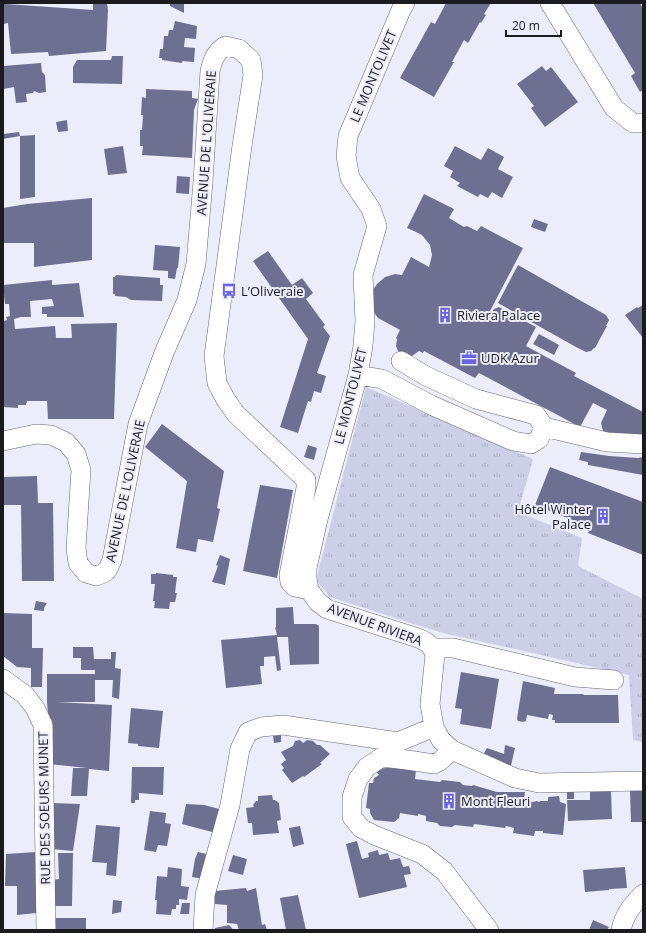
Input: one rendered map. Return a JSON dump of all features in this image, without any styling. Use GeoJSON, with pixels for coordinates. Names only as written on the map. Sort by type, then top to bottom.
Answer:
{"type":"FeatureCollection","features":[{"type":"Feature","properties":{"kind":"street","name":"LE MONTOLIVET"},"geometry":{"type":"LineString","coordinates":[[309,590],[307,568],[318,519],[358,375],[363,346],[365,321],[363,275],[377,226],[371,209],[350,178],[346,156],[348,136],[400,10],[405,3]]}},
{"type":"Feature","properties":{"kind":"street"},"geometry":{"type":"LineString","coordinates":[[550,3],[614,108],[633,123],[643,123]]}},
{"type":"Feature","properties":{"kind":"street","name":"AVENUE DE L'OLIVERAIE"},"geometry":{"type":"LineString","coordinates":[[3,441],[36,434],[51,435],[66,442],[76,454],[81,470],[76,548],[78,563],[86,573],[96,576],[104,573],[108,569],[112,560],[138,424],[164,353],[187,300],[196,264],[210,71],[213,59],[218,51],[225,46],[239,48],[251,60],[253,75],[214,356],[217,383],[226,400],[236,414],[306,480],[306,488],[289,575],[290,582],[295,586],[309,590]]}},
{"type":"Feature","properties":{"kind":"street"},"geometry":{"type":"LineString","coordinates":[[401,361],[426,376],[476,399],[536,415],[544,427],[607,442],[643,444]]}},
{"type":"Feature","properties":{"kind":"street"},"geometry":{"type":"LineString","coordinates":[[358,375],[382,379],[431,405],[513,441],[531,444],[540,439],[544,427]]}},
{"type":"Feature","properties":{"kind":"street","name":"AVENUE RIVIERA"},"geometry":{"type":"LineString","coordinates":[[309,590],[318,602],[327,609],[426,641],[435,654],[430,704],[434,727],[441,740],[452,750],[515,778],[539,783],[643,781]]}},
{"type":"Feature","properties":{"kind":"street"},"geometry":{"type":"LineString","coordinates":[[432,648],[453,648],[575,677],[614,680]]}},
{"type":"Feature","properties":{"kind":"street","name":"RUE DES SOEURS MUNET"},"geometry":{"type":"LineString","coordinates":[[3,679],[25,696],[36,708],[43,725],[46,930]]}},
{"type":"Feature","properties":{"kind":"street"},"geometry":{"type":"LineString","coordinates":[[203,930],[205,895],[230,805],[240,749],[248,732],[261,727],[283,725],[398,742],[434,727]]}},
{"type":"Feature","properties":{"kind":"street"},"geometry":{"type":"LineString","coordinates":[[452,750],[440,761],[434,764],[382,758],[367,767],[358,778],[352,797],[352,817],[360,828],[422,854],[444,871],[489,930]]}},
{"type":"Feature","properties":{"kind":"street"},"geometry":{"type":"LineString","coordinates":[[620,930],[627,913],[643,894]]}},
{"type":"Feature","properties":{"kind":"green space"},"geometry":{"type":"Polygon","coordinates":[[[366,387],[533,459],[518,512],[582,538],[578,566],[643,599],[643,742],[633,740],[629,675],[439,632],[330,597],[316,580],[366,387]]]}},
{"type":"Feature","properties":{"kind":"building"},"geometry":{"type":"Polygon","coordinates":[[[93,3],[107,3],[106,51],[49,56],[48,52],[11,54],[8,23],[3,24],[3,4],[93,10],[93,3]]]}},
{"type":"Feature","properties":{"kind":"building"},"geometry":{"type":"Polygon","coordinates":[[[170,3],[184,3],[184,13],[170,6],[170,3]]]}},
{"type":"Feature","properties":{"kind":"building"},"geometry":{"type":"Polygon","coordinates":[[[446,3],[491,3],[484,14],[486,15],[481,23],[480,22],[468,43],[464,40],[452,62],[454,62],[434,97],[400,78],[431,22],[435,24],[446,3]]]}},
{"type":"Feature","properties":{"kind":"building"},"geometry":{"type":"Polygon","coordinates":[[[593,3],[640,3],[643,9],[643,90],[640,92],[631,76],[635,73],[593,3]]]}},
{"type":"Feature","properties":{"kind":"building"},"geometry":{"type":"Polygon","coordinates":[[[175,21],[197,26],[196,39],[185,38],[184,47],[195,48],[194,62],[182,61],[182,63],[162,60],[162,58],[159,58],[160,49],[163,49],[164,36],[168,36],[169,30],[173,30],[175,21]]]}},
{"type":"Feature","properties":{"kind":"building"},"geometry":{"type":"Polygon","coordinates":[[[112,56],[123,56],[122,84],[73,83],[73,67],[77,60],[111,60],[112,56]]]}},
{"type":"Feature","properties":{"kind":"building"},"geometry":{"type":"Polygon","coordinates":[[[41,63],[42,72],[45,75],[46,92],[39,93],[34,91],[33,93],[26,94],[27,102],[16,103],[14,87],[3,89],[3,66],[41,63]]]}},
{"type":"Feature","properties":{"kind":"building"},"geometry":{"type":"Polygon","coordinates":[[[542,66],[546,71],[551,67],[578,102],[545,127],[531,108],[534,106],[517,84],[542,66]]]}},
{"type":"Feature","properties":{"kind":"building"},"geometry":{"type":"Polygon","coordinates":[[[146,89],[192,91],[192,98],[198,99],[194,110],[192,158],[142,155],[143,146],[140,146],[140,130],[142,130],[143,115],[141,115],[142,97],[146,98],[146,89]]]}},
{"type":"Feature","properties":{"kind":"building"},"geometry":{"type":"Polygon","coordinates":[[[67,120],[68,131],[58,132],[56,122],[67,120]]]}},
{"type":"Feature","properties":{"kind":"building"},"geometry":{"type":"Polygon","coordinates":[[[19,132],[20,136],[3,139],[3,134],[19,132]]]}},
{"type":"Feature","properties":{"kind":"building"},"geometry":{"type":"Polygon","coordinates":[[[35,135],[35,197],[20,199],[20,136],[35,135]]]}},
{"type":"Feature","properties":{"kind":"building"},"geometry":{"type":"Polygon","coordinates":[[[123,146],[127,173],[108,175],[104,149],[123,146]]]}},
{"type":"Feature","properties":{"kind":"building"},"geometry":{"type":"Polygon","coordinates":[[[455,146],[481,160],[488,148],[504,157],[498,169],[513,177],[502,198],[492,192],[488,198],[480,194],[478,197],[457,186],[460,183],[450,177],[453,171],[444,166],[455,146]]]}},
{"type":"Feature","properties":{"kind":"building"},"geometry":{"type":"Polygon","coordinates":[[[177,176],[190,177],[189,194],[176,193],[177,176]]]}},
{"type":"Feature","properties":{"kind":"building","name":"Riviera Palace"},"geometry":{"type":"Polygon","coordinates":[[[424,194],[454,209],[449,218],[464,227],[467,226],[477,231],[481,226],[523,248],[490,311],[492,312],[494,309],[499,307],[536,327],[526,346],[576,373],[574,376],[643,412],[643,435],[604,435],[601,423],[607,410],[593,403],[580,427],[479,373],[475,378],[424,351],[423,353],[419,351],[408,357],[398,351],[396,346],[396,338],[400,330],[378,318],[373,311],[373,290],[385,277],[395,274],[402,275],[411,257],[429,267],[432,255],[430,245],[422,235],[407,228],[424,194]]]}},
{"type":"Feature","properties":{"kind":"building"},"geometry":{"type":"Polygon","coordinates":[[[92,198],[92,260],[34,267],[34,243],[4,243],[3,208],[27,204],[92,198]]]}},
{"type":"Feature","properties":{"kind":"building"},"geometry":{"type":"Polygon","coordinates":[[[534,219],[548,224],[545,232],[531,227],[534,219]]]}},
{"type":"Feature","properties":{"kind":"building"},"geometry":{"type":"Polygon","coordinates":[[[155,245],[180,247],[178,268],[175,279],[168,278],[168,271],[153,270],[155,245]]]}},
{"type":"Feature","properties":{"kind":"building"},"geometry":{"type":"Polygon","coordinates":[[[268,251],[292,285],[302,278],[313,293],[306,299],[325,325],[323,327],[330,336],[317,373],[326,376],[321,393],[314,391],[311,402],[308,401],[298,433],[280,427],[308,339],[253,261],[268,251]]]}},
{"type":"Feature","properties":{"kind":"building"},"geometry":{"type":"Polygon","coordinates":[[[518,265],[606,315],[609,320],[607,326],[595,348],[586,352],[498,303],[518,265]]]}},
{"type":"Feature","properties":{"kind":"building"},"geometry":{"type":"Polygon","coordinates":[[[116,275],[160,278],[160,285],[163,285],[162,301],[131,300],[126,297],[115,296],[115,294],[113,294],[113,277],[116,275]]]}},
{"type":"Feature","properties":{"kind":"building"},"geometry":{"type":"Polygon","coordinates":[[[52,280],[52,285],[79,283],[84,317],[47,317],[47,314],[42,314],[42,307],[54,306],[52,299],[30,301],[31,317],[14,319],[15,329],[55,326],[56,338],[72,338],[71,324],[117,323],[114,419],[48,419],[47,401],[27,401],[26,405],[18,405],[18,408],[3,407],[3,318],[4,321],[7,320],[6,317],[10,316],[9,304],[5,304],[3,285],[52,280]]]}},
{"type":"Feature","properties":{"kind":"building"},"geometry":{"type":"Polygon","coordinates":[[[643,305],[643,338],[625,315],[643,305]]]}},
{"type":"Feature","properties":{"kind":"building"},"geometry":{"type":"Polygon","coordinates":[[[539,334],[559,345],[554,355],[533,344],[539,334]]]}},
{"type":"Feature","properties":{"kind":"building"},"geometry":{"type":"Polygon","coordinates":[[[162,424],[224,471],[217,508],[220,509],[213,542],[198,539],[196,552],[176,548],[187,481],[145,447],[162,424]]]}},
{"type":"Feature","properties":{"kind":"building"},"geometry":{"type":"Polygon","coordinates":[[[308,445],[317,448],[314,460],[304,457],[308,445]]]}},
{"type":"Feature","properties":{"kind":"building","name":"Hôtel Winter Palace"},"geometry":{"type":"Polygon","coordinates":[[[581,452],[609,456],[643,457],[643,475],[588,465],[588,462],[579,460],[581,452]]]}},
{"type":"Feature","properties":{"kind":"building","name":"Hôtel Winter Palace"},"geometry":{"type":"Polygon","coordinates":[[[550,467],[643,502],[643,555],[588,533],[590,527],[535,505],[550,467]]]}},
{"type":"Feature","properties":{"kind":"building"},"geometry":{"type":"Polygon","coordinates":[[[37,476],[38,503],[53,503],[54,581],[22,581],[21,505],[3,505],[3,477],[37,476]]]}},
{"type":"Feature","properties":{"kind":"building"},"geometry":{"type":"Polygon","coordinates":[[[260,485],[293,490],[277,578],[243,571],[260,485]]]}},
{"type":"Feature","properties":{"kind":"building"},"geometry":{"type":"Polygon","coordinates":[[[220,555],[230,559],[225,585],[212,582],[218,566],[216,565],[220,555]]]}},
{"type":"Feature","properties":{"kind":"building"},"geometry":{"type":"Polygon","coordinates":[[[156,573],[173,575],[173,577],[177,577],[175,593],[177,593],[175,602],[170,602],[169,609],[154,608],[155,601],[153,601],[155,584],[151,584],[151,574],[156,573]]]}},
{"type":"Feature","properties":{"kind":"building"},"geometry":{"type":"Polygon","coordinates":[[[36,601],[47,603],[44,611],[34,610],[36,601]]]}},
{"type":"Feature","properties":{"kind":"building"},"geometry":{"type":"Polygon","coordinates":[[[293,607],[294,624],[316,624],[319,626],[319,664],[290,665],[288,637],[277,637],[281,670],[277,671],[275,656],[264,657],[264,666],[260,666],[262,684],[226,688],[221,640],[277,635],[275,627],[276,628],[276,608],[293,607]]]}},
{"type":"Feature","properties":{"kind":"building"},"geometry":{"type":"Polygon","coordinates":[[[3,613],[32,614],[32,648],[43,648],[42,687],[31,687],[31,668],[17,667],[3,656],[3,613]]]}},
{"type":"Feature","properties":{"kind":"building"},"geometry":{"type":"Polygon","coordinates":[[[73,647],[93,647],[94,659],[111,659],[111,652],[116,652],[115,668],[121,669],[119,699],[112,697],[113,680],[95,680],[95,702],[57,702],[112,705],[109,771],[89,769],[87,796],[71,796],[73,768],[87,768],[49,764],[50,740],[47,702],[47,674],[95,674],[95,670],[81,670],[81,658],[73,658],[73,647]]]}},
{"type":"Feature","properties":{"kind":"building"},"geometry":{"type":"Polygon","coordinates":[[[461,672],[499,679],[491,729],[460,724],[462,709],[455,708],[461,672]]]}},
{"type":"Feature","properties":{"kind":"building"},"geometry":{"type":"Polygon","coordinates":[[[523,681],[555,688],[554,694],[618,695],[619,723],[555,723],[555,720],[552,720],[553,715],[549,714],[548,719],[527,715],[526,721],[518,721],[517,719],[523,681]]]}},
{"type":"Feature","properties":{"kind":"building"},"geometry":{"type":"Polygon","coordinates":[[[131,708],[163,711],[159,748],[138,746],[138,744],[128,743],[131,708]]]}},
{"type":"Feature","properties":{"kind":"building"},"geometry":{"type":"Polygon","coordinates":[[[281,735],[281,742],[274,743],[273,736],[281,735]]]}},
{"type":"Feature","properties":{"kind":"building"},"geometry":{"type":"Polygon","coordinates":[[[300,740],[303,743],[307,740],[313,741],[330,754],[320,763],[322,764],[304,777],[303,776],[292,783],[282,770],[284,768],[281,764],[286,760],[281,752],[293,746],[295,741],[300,740]]]}},
{"type":"Feature","properties":{"kind":"building"},"geometry":{"type":"Polygon","coordinates":[[[505,745],[515,748],[510,770],[483,755],[487,748],[504,754],[505,745]]]}},
{"type":"Feature","properties":{"kind":"building"},"geometry":{"type":"Polygon","coordinates":[[[132,767],[164,767],[163,795],[139,793],[139,800],[135,800],[135,803],[131,803],[132,767]]]}},
{"type":"Feature","properties":{"kind":"building","name":"Mont Fleuri"},"geometry":{"type":"Polygon","coordinates":[[[398,767],[416,770],[415,779],[440,782],[442,780],[460,782],[463,785],[473,785],[497,792],[525,792],[524,800],[533,802],[548,801],[548,797],[559,796],[560,802],[566,804],[563,835],[543,833],[543,831],[535,831],[534,836],[513,833],[514,828],[506,826],[505,828],[474,824],[473,827],[455,825],[452,827],[440,826],[437,823],[426,821],[426,816],[418,814],[418,816],[400,813],[399,818],[394,822],[374,820],[370,813],[370,809],[366,808],[369,783],[373,783],[374,778],[379,775],[374,769],[398,767]]]}},
{"type":"Feature","properties":{"kind":"building"},"geometry":{"type":"Polygon","coordinates":[[[643,790],[643,822],[631,822],[630,791],[643,790]]]}},
{"type":"Feature","properties":{"kind":"building"},"geometry":{"type":"Polygon","coordinates":[[[590,791],[611,791],[612,819],[568,821],[567,800],[590,800],[590,791]]]}},
{"type":"Feature","properties":{"kind":"building"},"geometry":{"type":"Polygon","coordinates":[[[567,792],[574,792],[574,799],[567,799],[567,792]]]}},
{"type":"Feature","properties":{"kind":"building"},"geometry":{"type":"Polygon","coordinates":[[[272,795],[273,800],[279,803],[281,820],[277,821],[279,833],[253,835],[252,823],[248,823],[246,808],[254,807],[253,805],[256,801],[258,801],[258,796],[272,795]]]}},
{"type":"Feature","properties":{"kind":"building"},"geometry":{"type":"Polygon","coordinates":[[[52,803],[80,804],[73,851],[52,849],[52,803]]]}},
{"type":"Feature","properties":{"kind":"building"},"geometry":{"type":"Polygon","coordinates":[[[186,804],[204,805],[223,810],[216,833],[182,824],[186,804]]]}},
{"type":"Feature","properties":{"kind":"building"},"geometry":{"type":"Polygon","coordinates":[[[150,811],[166,813],[165,823],[171,824],[167,846],[158,845],[156,852],[144,850],[150,811]]]}},
{"type":"Feature","properties":{"kind":"building"},"geometry":{"type":"Polygon","coordinates":[[[96,825],[120,827],[116,876],[106,875],[107,863],[92,862],[96,825]]]}},
{"type":"Feature","properties":{"kind":"building"},"geometry":{"type":"Polygon","coordinates":[[[300,826],[304,844],[293,847],[289,828],[300,826]]]}},
{"type":"Feature","properties":{"kind":"building"},"geometry":{"type":"Polygon","coordinates":[[[357,841],[362,859],[369,857],[368,853],[378,850],[379,855],[388,853],[390,860],[400,858],[403,867],[409,866],[411,874],[404,875],[407,887],[359,898],[346,844],[357,841]]]}},
{"type":"Feature","properties":{"kind":"building"},"geometry":{"type":"Polygon","coordinates":[[[36,852],[36,913],[17,915],[17,886],[5,886],[6,854],[36,852]]]}},
{"type":"Feature","properties":{"kind":"building"},"geometry":{"type":"Polygon","coordinates":[[[198,852],[211,855],[205,879],[192,877],[195,859],[198,852]]]}},
{"type":"Feature","properties":{"kind":"building"},"geometry":{"type":"Polygon","coordinates":[[[58,853],[73,853],[72,906],[52,906],[52,880],[59,879],[58,853]]]}},
{"type":"Feature","properties":{"kind":"building"},"geometry":{"type":"Polygon","coordinates":[[[233,855],[247,859],[243,875],[228,871],[233,855]]]}},
{"type":"Feature","properties":{"kind":"building"},"geometry":{"type":"Polygon","coordinates":[[[168,867],[182,869],[181,886],[189,887],[187,900],[179,899],[179,905],[176,905],[176,909],[172,909],[171,915],[156,914],[157,900],[155,900],[157,876],[167,877],[168,867]]]}},
{"type":"Feature","properties":{"kind":"building"},"geometry":{"type":"Polygon","coordinates":[[[625,867],[627,888],[585,892],[583,870],[625,867]]]}},
{"type":"Feature","properties":{"kind":"building"},"geometry":{"type":"Polygon","coordinates":[[[246,888],[247,891],[256,888],[262,925],[265,924],[267,930],[239,930],[237,924],[227,923],[227,905],[215,904],[215,891],[246,888]]]}},
{"type":"Feature","properties":{"kind":"building"},"geometry":{"type":"Polygon","coordinates":[[[298,895],[306,930],[286,930],[280,898],[298,895]]]}},
{"type":"Feature","properties":{"kind":"building"},"geometry":{"type":"Polygon","coordinates":[[[113,900],[122,901],[121,912],[112,914],[113,900]]]}},
{"type":"Feature","properties":{"kind":"building"},"geometry":{"type":"Polygon","coordinates":[[[182,903],[190,903],[189,914],[180,914],[182,903]]]}},
{"type":"Feature","properties":{"kind":"building"},"geometry":{"type":"Polygon","coordinates":[[[52,918],[86,918],[86,930],[52,930],[52,918]]]}},
{"type":"Feature","properties":{"kind":"building"},"geometry":{"type":"Polygon","coordinates":[[[593,920],[609,927],[607,930],[589,930],[593,920]]]}},
{"type":"Feature","properties":{"kind":"building"},"geometry":{"type":"Polygon","coordinates":[[[229,925],[233,930],[215,930],[215,928],[229,925]]]}},
{"type":"Feature","properties":{"kind":"place","name":"L’Oliveraie"},"geometry":{"type":"Point","coordinates":[229,291]}},
{"type":"Feature","properties":{"kind":"place","name":"Riviera Palace"},"geometry":{"type":"Point","coordinates":[445,315]}},
{"type":"Feature","properties":{"kind":"place","name":"UDK Azur"},"geometry":{"type":"Point","coordinates":[469,358]}},
{"type":"Feature","properties":{"kind":"place","name":"Hôtel Winter Palace"},"geometry":{"type":"Point","coordinates":[603,516]}},
{"type":"Feature","properties":{"kind":"place","name":"Mont Fleuri"},"geometry":{"type":"Point","coordinates":[449,801]}}]}
